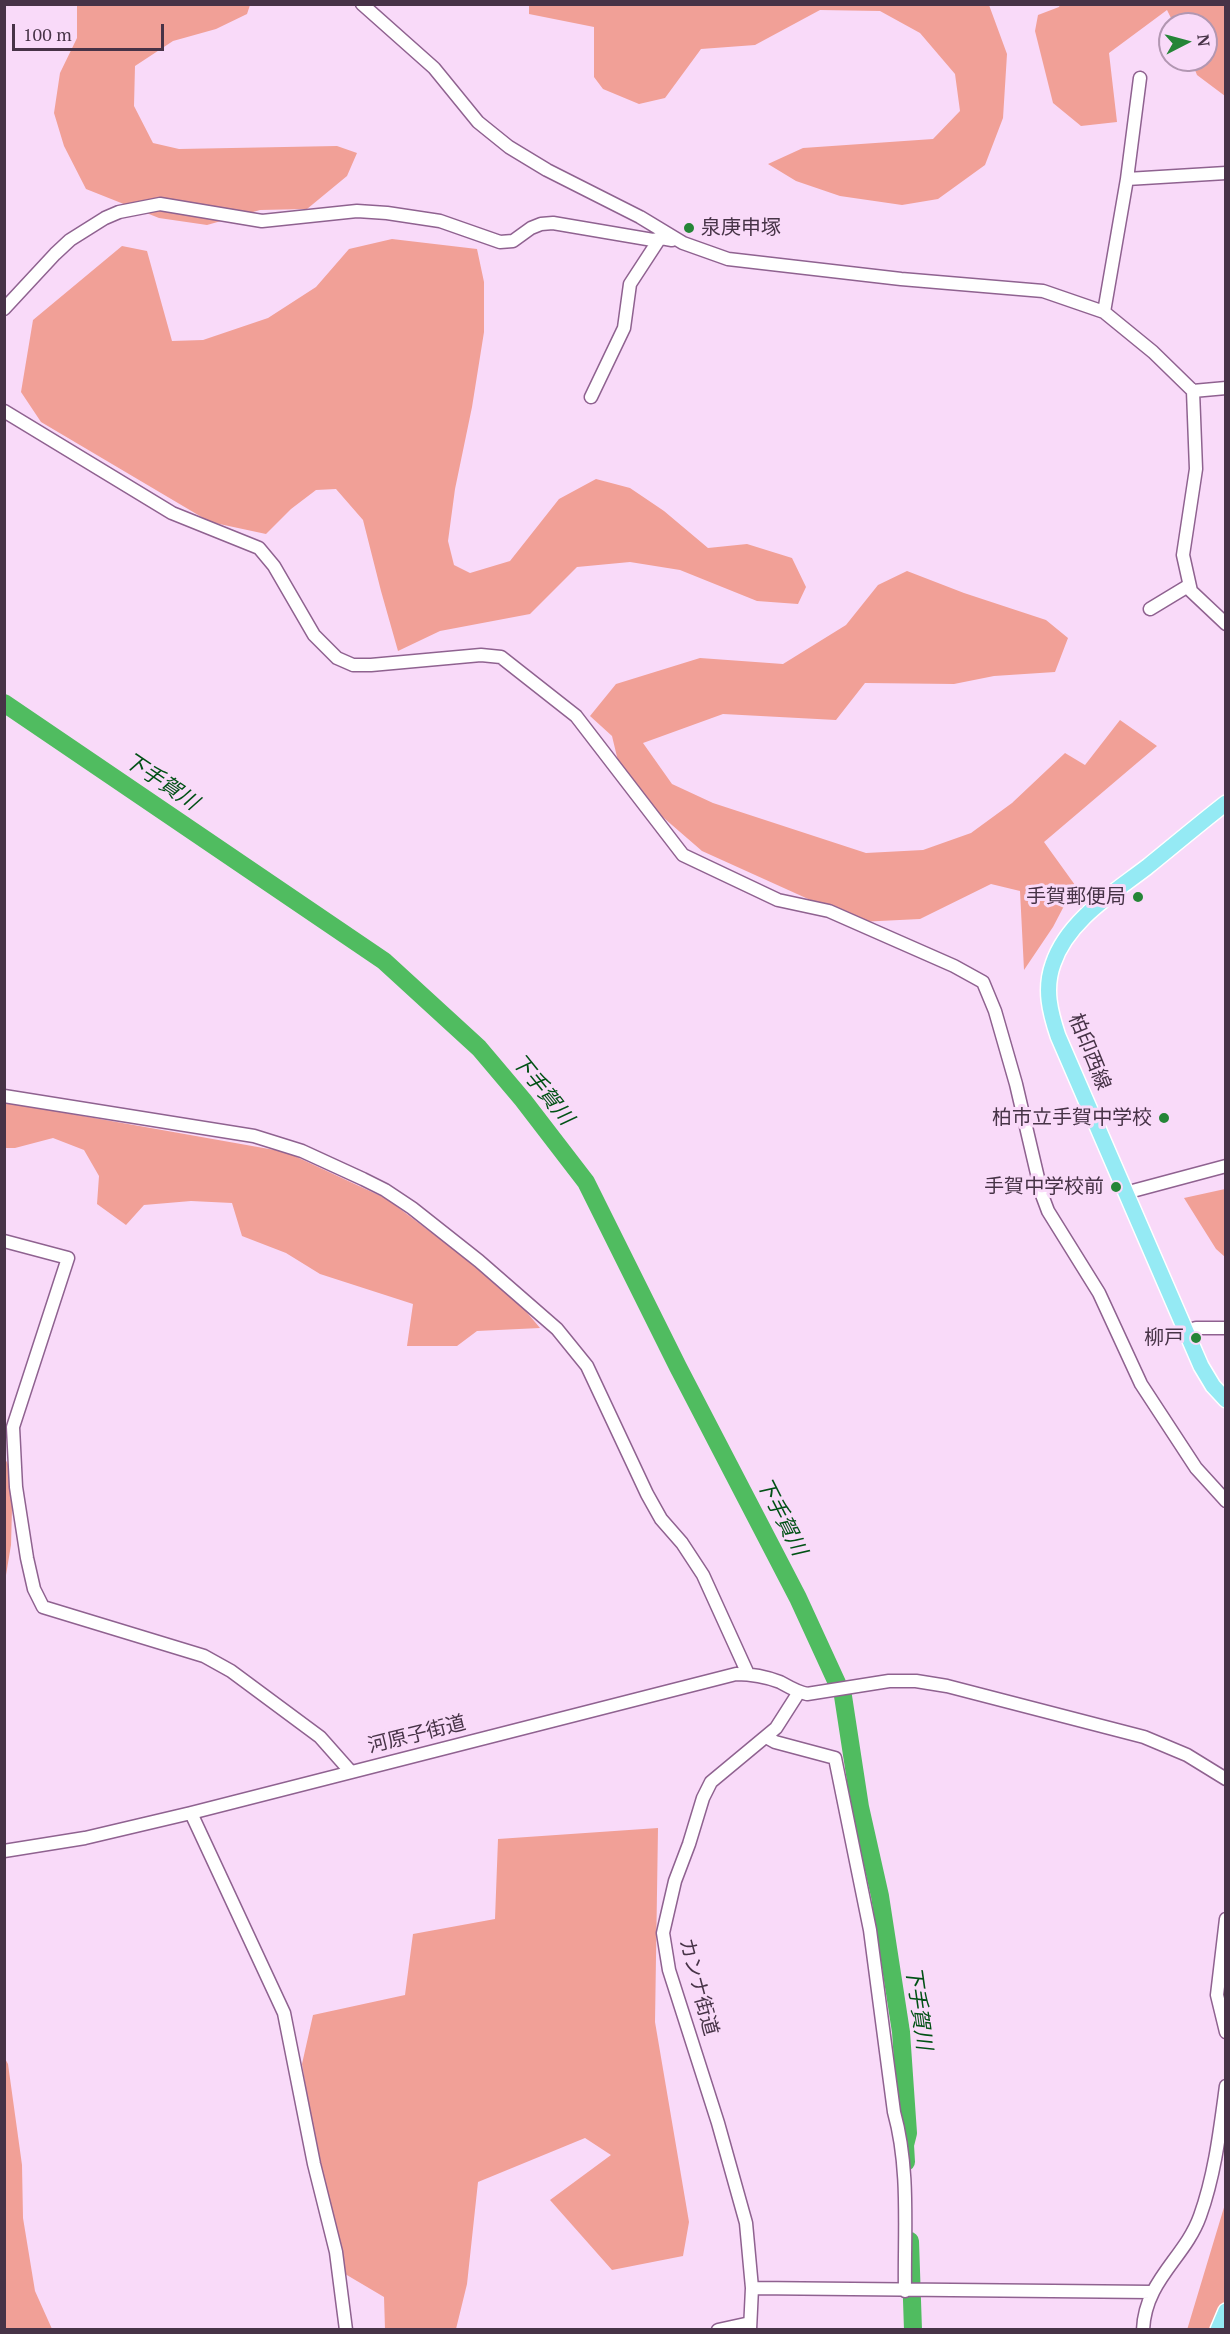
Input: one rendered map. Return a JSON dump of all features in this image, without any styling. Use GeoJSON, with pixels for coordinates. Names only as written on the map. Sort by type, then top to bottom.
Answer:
{"type":"FeatureCollection","features":[{"type":"Feature","properties":{"kind":"main road","name":"柏印西線"},"geometry":{"type":"LineString","coordinates":[[1226,803],[1089,914],[1067,936],[1052,966],[1048,997],[1058,1036],[1185,1331],[1213,1386],[1226,1400]]}},
{"type":"Feature","properties":{"kind":"main road"},"geometry":{"type":"LineString","coordinates":[[1218,2330],[1226,2311]]}},
{"type":"Feature","properties":{"kind":"street"},"geometry":{"type":"LineString","coordinates":[[362,4],[434,68],[478,122],[509,147],[662,235],[728,259],[955,285],[1043,291],[1104,312],[1154,352],[1193,391],[1196,468],[1192,508],[1183,548],[1188,586],[1198,599],[1226,624]]}},
{"type":"Feature","properties":{"kind":"street"},"geometry":{"type":"LineString","coordinates":[[1104,312],[1127,179],[1140,78]]}},
{"type":"Feature","properties":{"kind":"street"},"geometry":{"type":"LineString","coordinates":[[1127,179],[1226,173]]}},
{"type":"Feature","properties":{"kind":"street"},"geometry":{"type":"LineString","coordinates":[[4,309],[70,240],[119,212],[160,204],[262,221],[357,211],[387,213],[440,221],[500,242],[513,241],[531,228],[553,223],[653,240],[662,235]]}},
{"type":"Feature","properties":{"kind":"street"},"geometry":{"type":"LineString","coordinates":[[591,397],[624,328],[630,284],[662,235]]}},
{"type":"Feature","properties":{"kind":"street"},"geometry":{"type":"LineString","coordinates":[[1193,391],[1226,388]]}},
{"type":"Feature","properties":{"kind":"street"},"geometry":{"type":"LineString","coordinates":[[4,411],[172,513],[259,548],[274,566],[314,635],[338,658],[353,665],[370,665],[482,655],[501,657],[576,716],[683,855],[778,900],[829,911],[954,966],[983,982],[995,1011],[1048,1211],[1099,1293],[1141,1384],[1196,1468],[1226,1501]]}},
{"type":"Feature","properties":{"kind":"street"},"geometry":{"type":"LineString","coordinates":[[1150,609],[1188,586]]}},
{"type":"Feature","properties":{"kind":"street"},"geometry":{"type":"LineString","coordinates":[[4,1096],[254,1136],[302,1151],[385,1190],[412,1208],[479,1261],[557,1329],[587,1365],[647,1494],[661,1519],[682,1543],[703,1575],[748,1674]]}},
{"type":"Feature","properties":{"kind":"street"},"geometry":{"type":"LineString","coordinates":[[1125,1193],[1226,1166]]}},
{"type":"Feature","properties":{"kind":"street"},"geometry":{"type":"LineString","coordinates":[[4,1241],[68,1258],[14,1427],[16,1486],[27,1558],[34,1589],[43,1607],[204,1656],[231,1671],[320,1737],[351,1772]]}},
{"type":"Feature","properties":{"kind":"street"},"geometry":{"type":"LineString","coordinates":[[1185,1331],[1196,1328],[1226,1328]]}},
{"type":"Feature","properties":{"kind":"street","name":"河原子街道"},"geometry":{"type":"LineString","coordinates":[[4,1851],[85,1838],[191,1813],[736,1674],[748,1674],[778,1682],[799,1692],[817,1694],[889,1681],[916,1681],[947,1686],[1144,1737],[1187,1755],[1226,1779]]}},
{"type":"Feature","properties":{"kind":"street","name":"カンナ街道"},"geometry":{"type":"LineString","coordinates":[[750,2326],[752,2288],[746,2223],[735,2178],[669,1970],[663,1933],[675,1881],[703,1798],[711,1782],[766,1737],[783,1718],[799,1692]]}},
{"type":"Feature","properties":{"kind":"street"},"geometry":{"type":"LineString","coordinates":[[766,1737],[775,1742],[835,1758],[870,1930],[894,2112],[900,2133],[904,2187],[905,2291]]}},
{"type":"Feature","properties":{"kind":"street"},"geometry":{"type":"LineString","coordinates":[[191,1813],[284,2013],[314,2164],[336,2252],[346,2330]]}},
{"type":"Feature","properties":{"kind":"street"},"geometry":{"type":"LineString","coordinates":[[1226,1919],[1217,1995],[1226,2032]]}},
{"type":"Feature","properties":{"kind":"street"},"geometry":{"type":"LineString","coordinates":[[1143,2330],[1146,2309],[1152,2292],[1200,2217],[1215,2157],[1226,2086]]}},
{"type":"Feature","properties":{"kind":"street"},"geometry":{"type":"LineString","coordinates":[[752,2288],[1152,2292]]}},
{"type":"Feature","properties":{"kind":"street"},"geometry":{"type":"LineString","coordinates":[[718,2330],[750,2326]]}},
{"type":"Feature","properties":{"kind":"shaded area"},"geometry":{"type":"Polygon","coordinates":[[[77,5],[250,5],[247,14],[216,29],[173,41],[135,66],[134,106],[153,143],[179,149],[337,146],[357,153],[347,176],[307,209],[260,210],[207,225],[159,218],[86,189],[64,146],[54,113],[60,73],[77,38],[77,5]]]}},
{"type":"Feature","properties":{"kind":"shaded area"},"geometry":{"type":"Polygon","coordinates":[[[529,5],[989,5],[1007,54],[1003,118],[985,165],[938,199],[902,205],[840,196],[796,181],[768,164],[803,148],[933,139],[960,111],[955,74],[920,33],[880,11],[820,10],[755,45],[701,49],[665,98],[639,104],[603,89],[594,77],[594,27],[529,14],[529,5]]]}},
{"type":"Feature","properties":{"kind":"shaded area"},"geometry":{"type":"Polygon","coordinates":[[[1060,5],[1225,5],[1225,96],[1196,72],[1218,72],[1218,12],[1168,12],[1167,10],[1158,12],[1158,17],[1109,53],[1117,122],[1081,126],[1053,103],[1035,31],[1038,15],[1060,5]]]}},
{"type":"Feature","properties":{"kind":"shaded area"},"geometry":{"type":"Polygon","coordinates":[[[392,239],[477,249],[484,282],[484,332],[472,407],[455,489],[448,541],[454,565],[470,573],[510,561],[559,499],[596,479],[630,488],[664,511],[708,548],[747,544],[792,558],[806,587],[798,604],[757,601],[680,570],[630,562],[577,567],[530,614],[440,631],[398,651],[363,520],[336,489],[316,490],[291,509],[266,534],[210,522],[41,422],[21,392],[33,320],[122,246],[147,251],[172,341],[203,340],[268,318],[316,287],[349,249],[392,239]]]}},
{"type":"Feature","properties":{"kind":"shaded area"},"geometry":{"type":"Polygon","coordinates":[[[907,571],[1046,620],[1068,638],[1055,672],[994,676],[954,684],[865,683],[836,720],[723,714],[643,743],[672,784],[713,803],[866,853],[923,850],[971,833],[1012,803],[1065,753],[1085,765],[1120,720],[1157,746],[1044,842],[1075,885],[1053,927],[1024,970],[1020,891],[991,884],[920,919],[859,922],[702,851],[650,806],[618,761],[612,736],[590,716],[616,684],[700,658],[783,664],[846,625],[878,585],[907,571]]]}},
{"type":"Feature","properties":{"kind":"shaded area"},"geometry":{"type":"Polygon","coordinates":[[[4,1102],[286,1152],[387,1199],[482,1271],[524,1309],[540,1328],[477,1331],[457,1346],[407,1346],[413,1304],[320,1274],[286,1253],[242,1236],[232,1203],[191,1201],[144,1205],[126,1225],[97,1204],[99,1176],[84,1150],[53,1138],[15,1148],[5,1148],[4,1102]]]}},
{"type":"Feature","properties":{"kind":"shaded area"},"geometry":{"type":"Polygon","coordinates":[[[1226,1189],[1225,1257],[1216,1249],[1184,1198],[1226,1189]]]}},
{"type":"Feature","properties":{"kind":"shaded area"},"geometry":{"type":"Polygon","coordinates":[[[5,1459],[13,1472],[11,1545],[5,1581],[5,1459]]]}},
{"type":"Feature","properties":{"kind":"shaded area"},"geometry":{"type":"Polygon","coordinates":[[[658,1828],[655,2022],[689,2222],[683,2256],[612,2270],[550,2200],[611,2155],[585,2138],[478,2182],[467,2284],[456,2329],[385,2329],[384,2297],[335,2268],[302,2064],[313,2015],[405,1995],[413,1934],[495,1919],[498,1839],[658,1828]]]}},
{"type":"Feature","properties":{"kind":"shaded area"},"geometry":{"type":"Polygon","coordinates":[[[4,2057],[8,2064],[22,2165],[23,2218],[35,2291],[52,2329],[5,2329],[4,2057]]]}},
{"type":"Feature","properties":{"kind":"shaded area"},"geometry":{"type":"Polygon","coordinates":[[[1225,2204],[1225,2303],[1213,2329],[1187,2330],[1225,2204]]]}},
{"type":"Feature","properties":{"kind":"waterway","name":"下手賀川"},"geometry":{"type":"LineString","coordinates":[[4,703],[384,961],[479,1048],[523,1100],[586,1182],[678,1367],[798,1598],[837,1683]]}},
{"type":"Feature","properties":{"kind":"waterway","name":"下手賀川"},"geometry":{"type":"LineString","coordinates":[[843,1696],[860,1807],[880,1896],[901,2032],[908,2133],[905,2145],[906,2162]]}},
{"type":"Feature","properties":{"kind":"waterway","name":"下手賀川"},"geometry":{"type":"LineString","coordinates":[[910,2241],[913,2330]]}},
{"type":"Feature","properties":{"kind":"place","name":"泉庚申塚"},"geometry":{"type":"Point","coordinates":[689,228]}},
{"type":"Feature","properties":{"kind":"place","name":"手賀郵便局"},"geometry":{"type":"Point","coordinates":[1138,897]}},
{"type":"Feature","properties":{"kind":"place","name":"柏市立手賀中学校"},"geometry":{"type":"Point","coordinates":[1164,1118]}},
{"type":"Feature","properties":{"kind":"place","name":"手賀中学校前"},"geometry":{"type":"Point","coordinates":[1116,1187]}},
{"type":"Feature","properties":{"kind":"place","name":"柳戸"},"geometry":{"type":"Point","coordinates":[1196,1338]}}]}
